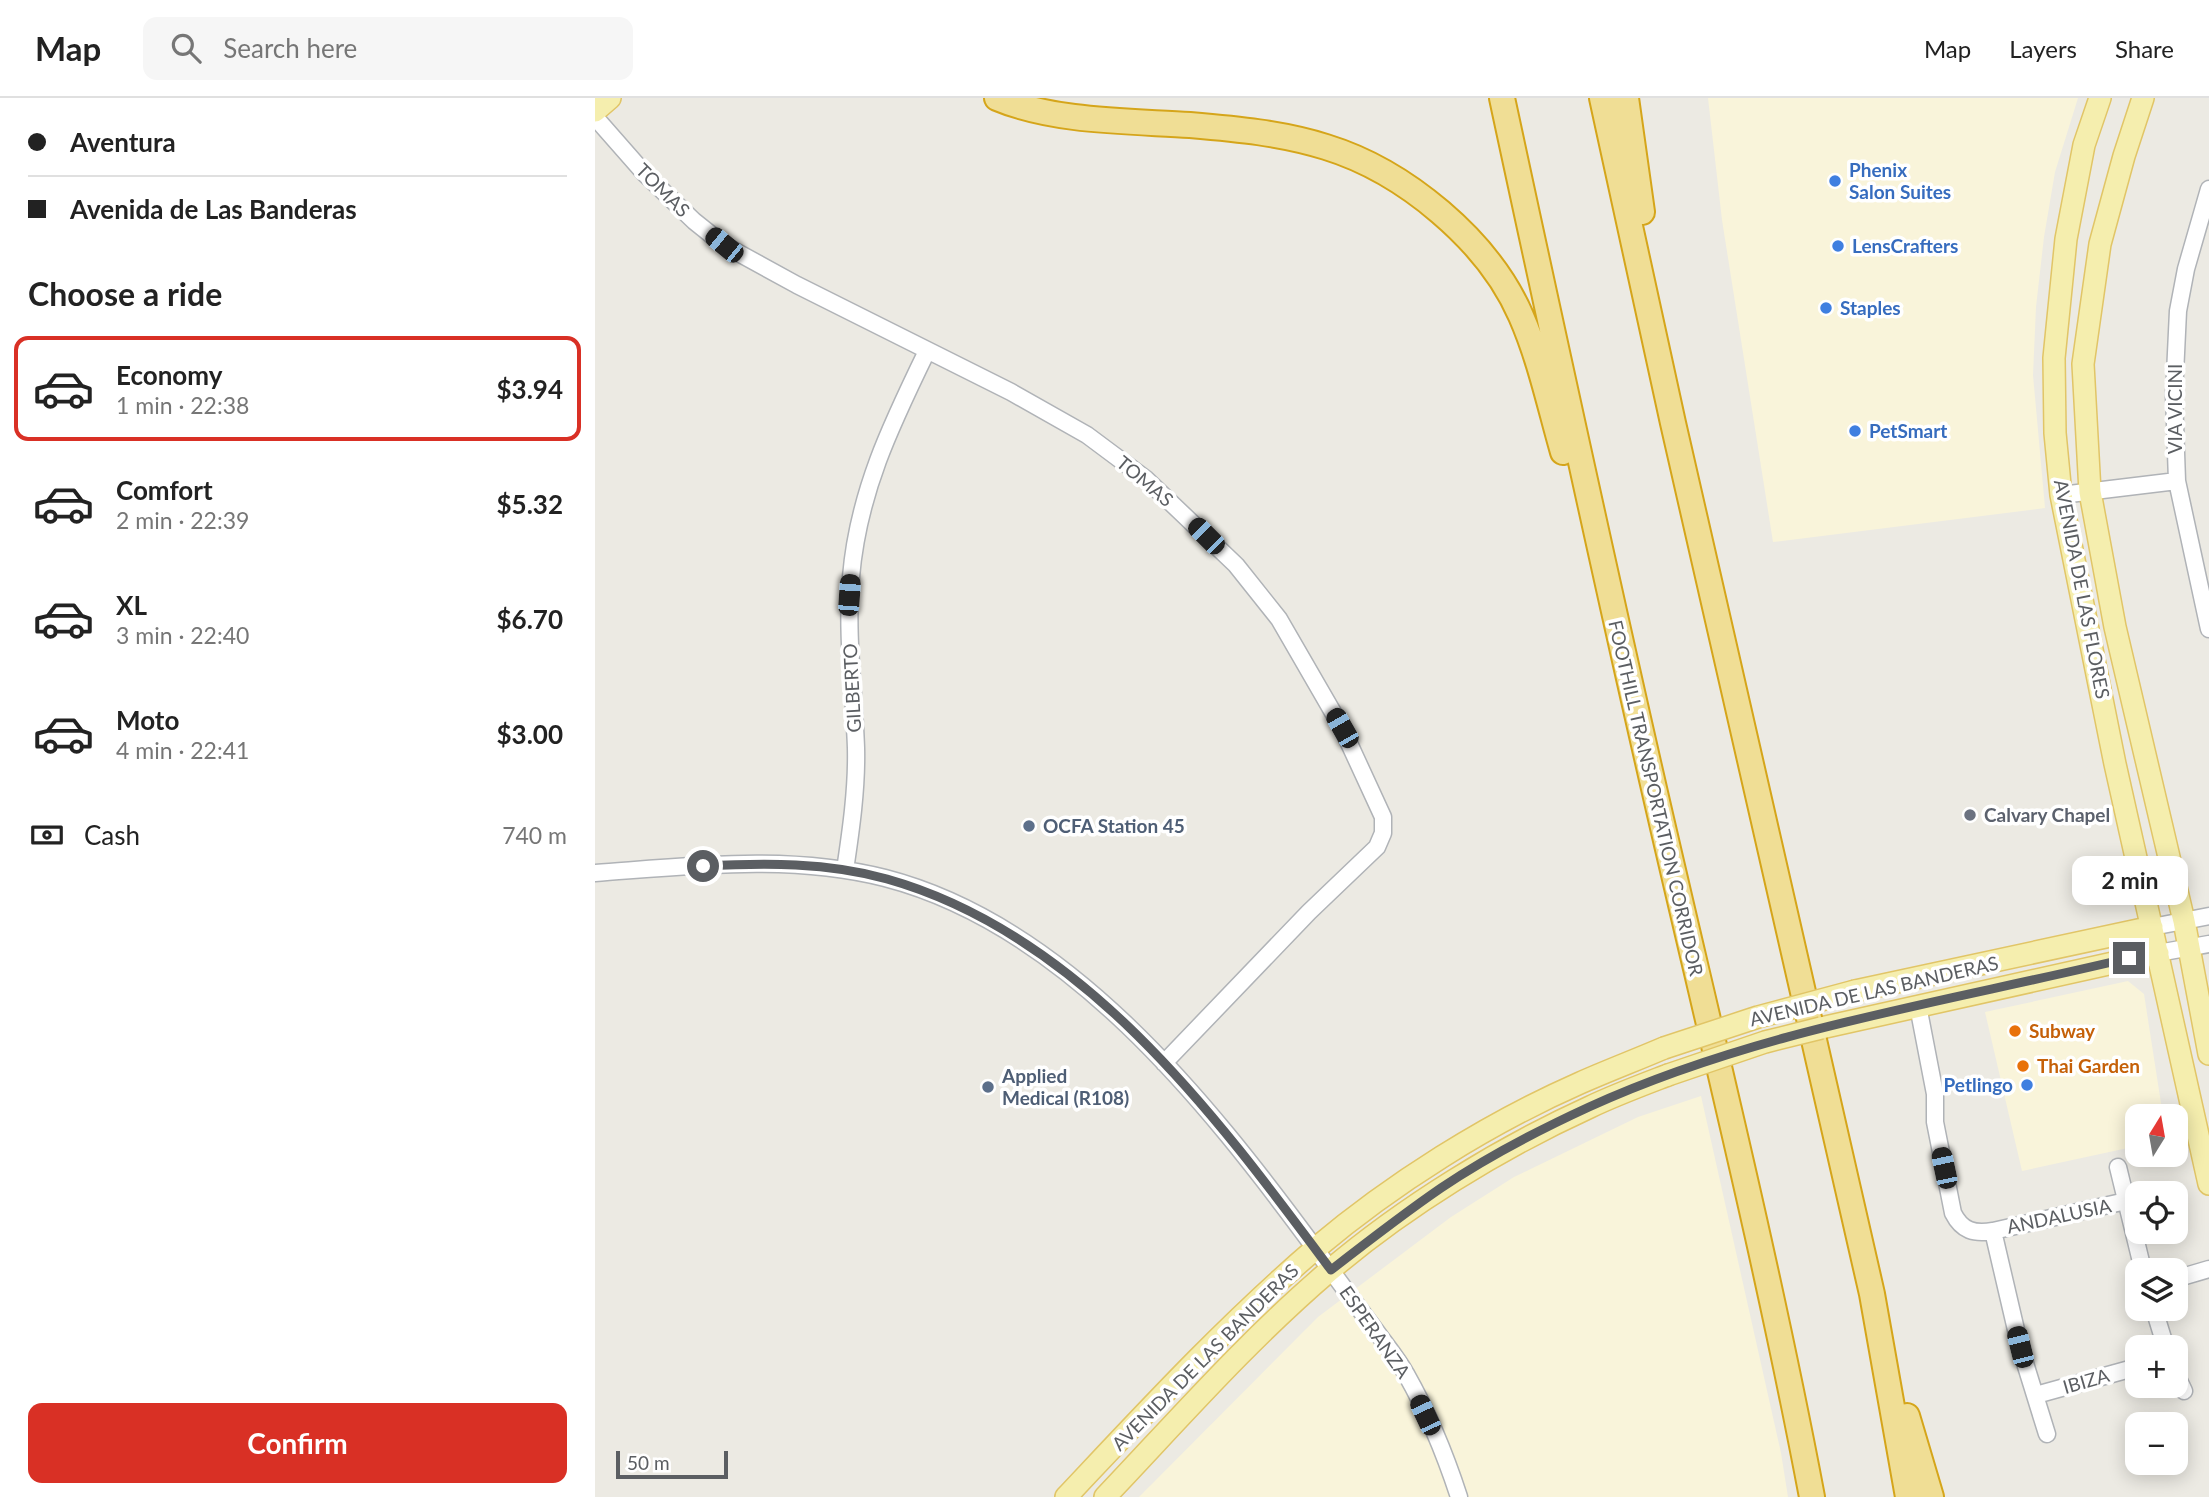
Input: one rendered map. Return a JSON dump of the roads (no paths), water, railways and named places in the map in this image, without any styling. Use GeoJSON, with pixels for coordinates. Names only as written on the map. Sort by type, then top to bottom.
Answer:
{"type":"FeatureCollection","features":[{"type":"Feature","properties":{"kind":"highway"},"geometry":{"type":"LineString","coordinates":[[997,98],[1080,117],[1261,132],[1301,140],[1359,159],[1416,194],[1473,244],[1510,293],[1534,350],[1576,501],[1596,536]]}},
{"type":"Feature","properties":{"kind":"highway","name":"FOOTHILL TRANSPORTATION CORRIDOR"},"geometry":{"type":"LineString","coordinates":[[1502,98],[1596,536],[1753,1221],[1812,1497]]}},
{"type":"Feature","properties":{"kind":"highway"},"geometry":{"type":"LineString","coordinates":[[1602,98],[1673,423],[1872,1294],[1908,1497]]}},
{"type":"Feature","properties":{"kind":"highway"},"geometry":{"type":"LineString","coordinates":[[1626,98],[1648,256],[1677,400],[1673,423]]}},
{"type":"Feature","properties":{"kind":"highway"},"geometry":{"type":"LineString","coordinates":[[1872,1294],[1931,1497]]}},
{"type":"Feature","properties":{"kind":"main road"},"geometry":{"type":"LineString","coordinates":[[595,111],[610,98]]}},
{"type":"Feature","properties":{"kind":"main road","name":"AVENIDA DE LAS FLORES"},"geometry":{"type":"LineString","coordinates":[[2100,98],[2084,145],[2066,239],[2054,358],[2055,433],[2061,495],[2115,764],[2209,1184]]}},
{"type":"Feature","properties":{"kind":"main road","name":"AVENIDA DE LAS FLORES"},"geometry":{"type":"LineString","coordinates":[[2143,98],[2100,244],[2083,364],[2090,492],[2115,627],[2184,921],[2199,946],[2209,1054]]}},
{"type":"Feature","properties":{"kind":"main road","name":"AVENIDA DE LAS BANDERAS"},"geometry":{"type":"LineString","coordinates":[[1066,1497],[1211,1347],[1315,1249],[1428,1166],[1579,1083],[1664,1048],[1758,1017],[1855,991],[2153,927]]}},
{"type":"Feature","properties":{"kind":"main road","name":"AVENIDA DE LAS BANDERAS"},"geometry":{"type":"LineString","coordinates":[[1105,1497],[1229,1365],[1331,1270],[1443,1187],[1590,1107],[1668,1074],[1765,1042],[2158,953]]}},
{"type":"Feature","properties":{"kind":"main road"},"geometry":{"type":"LineString","coordinates":[[1894,984],[1908,1009]]}},
{"type":"Feature","properties":{"kind":"street","name":"TOMAS"},"geometry":{"type":"LineString","coordinates":[[595,117],[645,174],[694,221],[724,245],[756,264],[1011,392],[1087,435],[1146,479],[1236,565],[1279,619],[1342,728],[1383,817],[1383,833],[1377,847],[1309,912],[1164,1063]]}},
{"type":"Feature","properties":{"kind":"street","name":"VIA VICINI"},"geometry":{"type":"LineString","coordinates":[[2209,189],[2186,269],[2178,311],[2174,395],[2177,481],[2209,629]]}},
{"type":"Feature","properties":{"kind":"street","name":"GILBERTO"},"geometry":{"type":"LineString","coordinates":[[845,870],[856,751],[848,614],[856,537],[864,500],[886,436],[927,351]]}},
{"type":"Feature","properties":{"kind":"street"},"geometry":{"type":"LineString","coordinates":[[2061,495],[2177,481]]}},
{"type":"Feature","properties":{"kind":"street","name":"ESPERANZA"},"geometry":{"type":"LineString","coordinates":[[595,873],[758,864],[845,870],[886,879],[939,897],[984,918],[1012,934],[1069,975],[1164,1063],[1243,1154],[1331,1270],[1406,1373],[1450,1470],[1459,1497]]}},
{"type":"Feature","properties":{"kind":"street","name":"AVENIDA DE LAS BANDERAS"},"geometry":{"type":"LineString","coordinates":[[2153,927],[2209,916]]}},
{"type":"Feature","properties":{"kind":"street","name":"AVENIDA DE LAS BANDERAS"},"geometry":{"type":"LineString","coordinates":[[2158,953],[2199,946]]}},
{"type":"Feature","properties":{"kind":"street"},"geometry":{"type":"LineString","coordinates":[[1908,1009],[1935,1094],[1935,1122],[1953,1213],[1958,1223],[1967,1230],[1977,1233],[1993,1231],[2020,1347],[2047,1434]]}},
{"type":"Feature","properties":{"kind":"street"},"geometry":{"type":"LineString","coordinates":[[2118,1167],[2125,1197]]}},
{"type":"Feature","properties":{"kind":"street","name":"ANDALUSIA"},"geometry":{"type":"LineString","coordinates":[[1993,1231],[2125,1201]]}},
{"type":"Feature","properties":{"kind":"street"},"geometry":{"type":"LineString","coordinates":[[2188,1275],[2209,1269]]}},
{"type":"Feature","properties":{"kind":"street","name":"IBIZA"},"geometry":{"type":"LineString","coordinates":[[2036,1395],[2125,1370]]}},
{"type":"Feature","properties":{"kind":"place","name":"Phenix Salon Suites"},"geometry":{"type":"Point","coordinates":[1835,181]}},
{"type":"Feature","properties":{"kind":"place","name":"LensCrafters"},"geometry":{"type":"Point","coordinates":[1838,246]}},
{"type":"Feature","properties":{"kind":"place","name":"Staples"},"geometry":{"type":"Point","coordinates":[1826,308]}},
{"type":"Feature","properties":{"kind":"place","name":"PetSmart"},"geometry":{"type":"Point","coordinates":[1855,431]}},
{"type":"Feature","properties":{"kind":"place","name":"Calvary Chapel"},"geometry":{"type":"Point","coordinates":[1970,815]}},
{"type":"Feature","properties":{"kind":"place","name":"OCFA Station 45"},"geometry":{"type":"Point","coordinates":[1029,826]}},
{"type":"Feature","properties":{"kind":"place","name":"Subway"},"geometry":{"type":"Point","coordinates":[2015,1031]}},
{"type":"Feature","properties":{"kind":"place","name":"Thai Garden"},"geometry":{"type":"Point","coordinates":[2023,1066]}},
{"type":"Feature","properties":{"kind":"place","name":"Petlingo"},"geometry":{"type":"Point","coordinates":[2027,1085]}},
{"type":"Feature","properties":{"kind":"place","name":"Applied Medical (R108)"},"geometry":{"type":"Point","coordinates":[988,1087]}}]}
